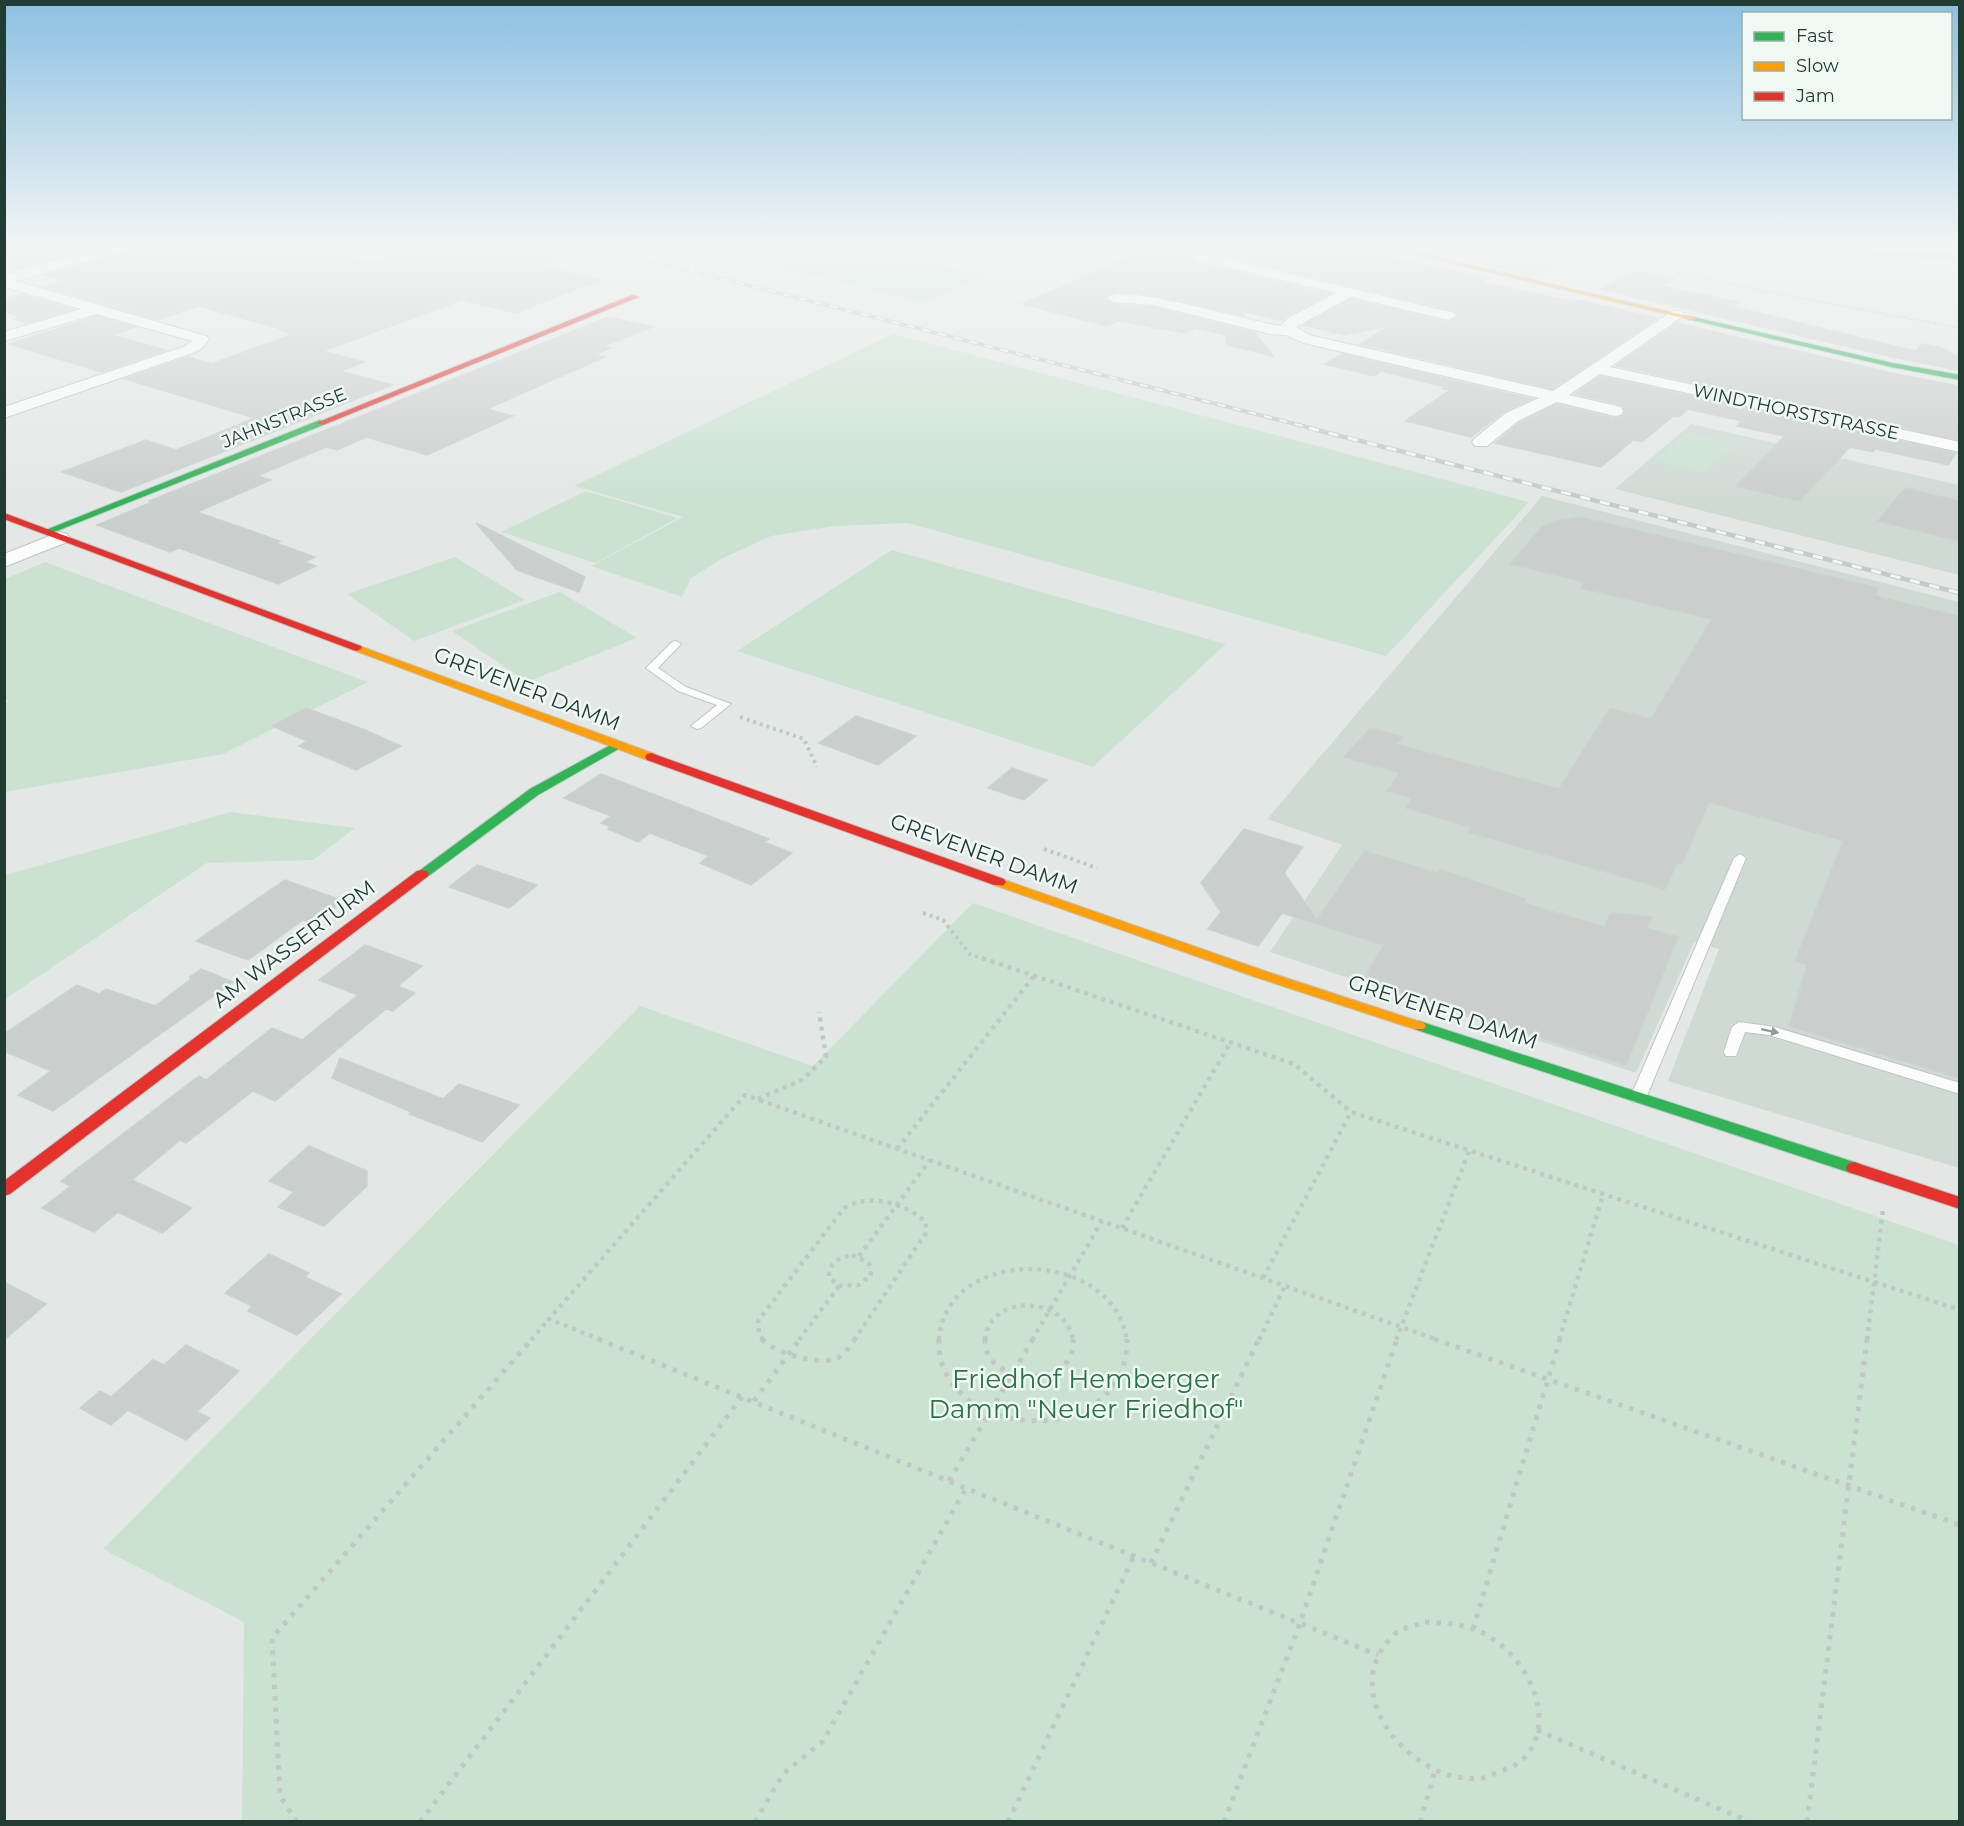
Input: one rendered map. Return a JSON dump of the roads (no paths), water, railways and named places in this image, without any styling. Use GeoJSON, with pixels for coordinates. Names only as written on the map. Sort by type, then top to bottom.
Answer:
{"type":"FeatureCollection","features":[{"type":"Feature","properties":{"kind":"street"},"geometry":{"type":"LineString","coordinates":[[4,337],[20,332]]}},
{"type":"Feature","properties":{"kind":"street"},"geometry":{"type":"LineString","coordinates":[[4,413],[188,350],[196,346],[201,339],[177,332]]}},
{"type":"Feature","properties":{"kind":"street","name":"JAHNSTRASSE"},"geometry":{"type":"LineString","coordinates":[[53,535],[549,332]]}},
{"type":"Feature","properties":{"kind":"street"},"geometry":{"type":"LineString","coordinates":[[1292,332],[1304,338],[1615,411]]}},
{"type":"Feature","properties":{"kind":"street"},"geometry":{"type":"LineString","coordinates":[[1481,442],[1512,417],[1557,396],[1651,332]]}},
{"type":"Feature","properties":{"kind":"street"},"geometry":{"type":"LineString","coordinates":[[1754,332],[1959,378]]}},
{"type":"Feature","properties":{"kind":"street","name":"WINDTHORSTSTRASSE"},"geometry":{"type":"LineString","coordinates":[[1598,369],[1959,447]]}},
{"type":"Feature","properties":{"kind":"street","name":"GREVENER DAMM"},"geometry":{"type":"LineString","coordinates":[[4,516],[618,745],[1260,974],[1959,1203]]}},
{"type":"Feature","properties":{"kind":"street"},"geometry":{"type":"LineString","coordinates":[[4,561],[53,535]]}},
{"type":"Feature","properties":{"kind":"street","name":"AM WASSERTURM"},"geometry":{"type":"LineString","coordinates":[[4,1190],[473,835],[534,792],[618,745]]}},
{"type":"Feature","properties":{"kind":"lane"},"geometry":{"type":"LineString","coordinates":[[676,644],[651,668],[682,688],[725,704],[697,726]]}},
{"type":"Feature","properties":{"kind":"lane"},"geometry":{"type":"LineString","coordinates":[[1638,1098],[1740,858]]}},
{"type":"Feature","properties":{"kind":"lane"},"geometry":{"type":"LineString","coordinates":[[1731,1052],[1739,1027],[1770,1030],[1959,1089]]}},
{"type":"Feature","properties":{"kind":"railway"},"geometry":{"type":"LineString","coordinates":[[933,332],[1315,429]]}},
{"type":"Feature","properties":{"kind":"railway"},"geometry":{"type":"LineString","coordinates":[[1309,428],[1960,593]]}},
{"type":"Feature","properties":{"kind":"park label","name":"Friedhof Hemberger Damm \"Neuer Friedhof\""},"geometry":{"type":"Point","coordinates":[1086,1394]}}]}
